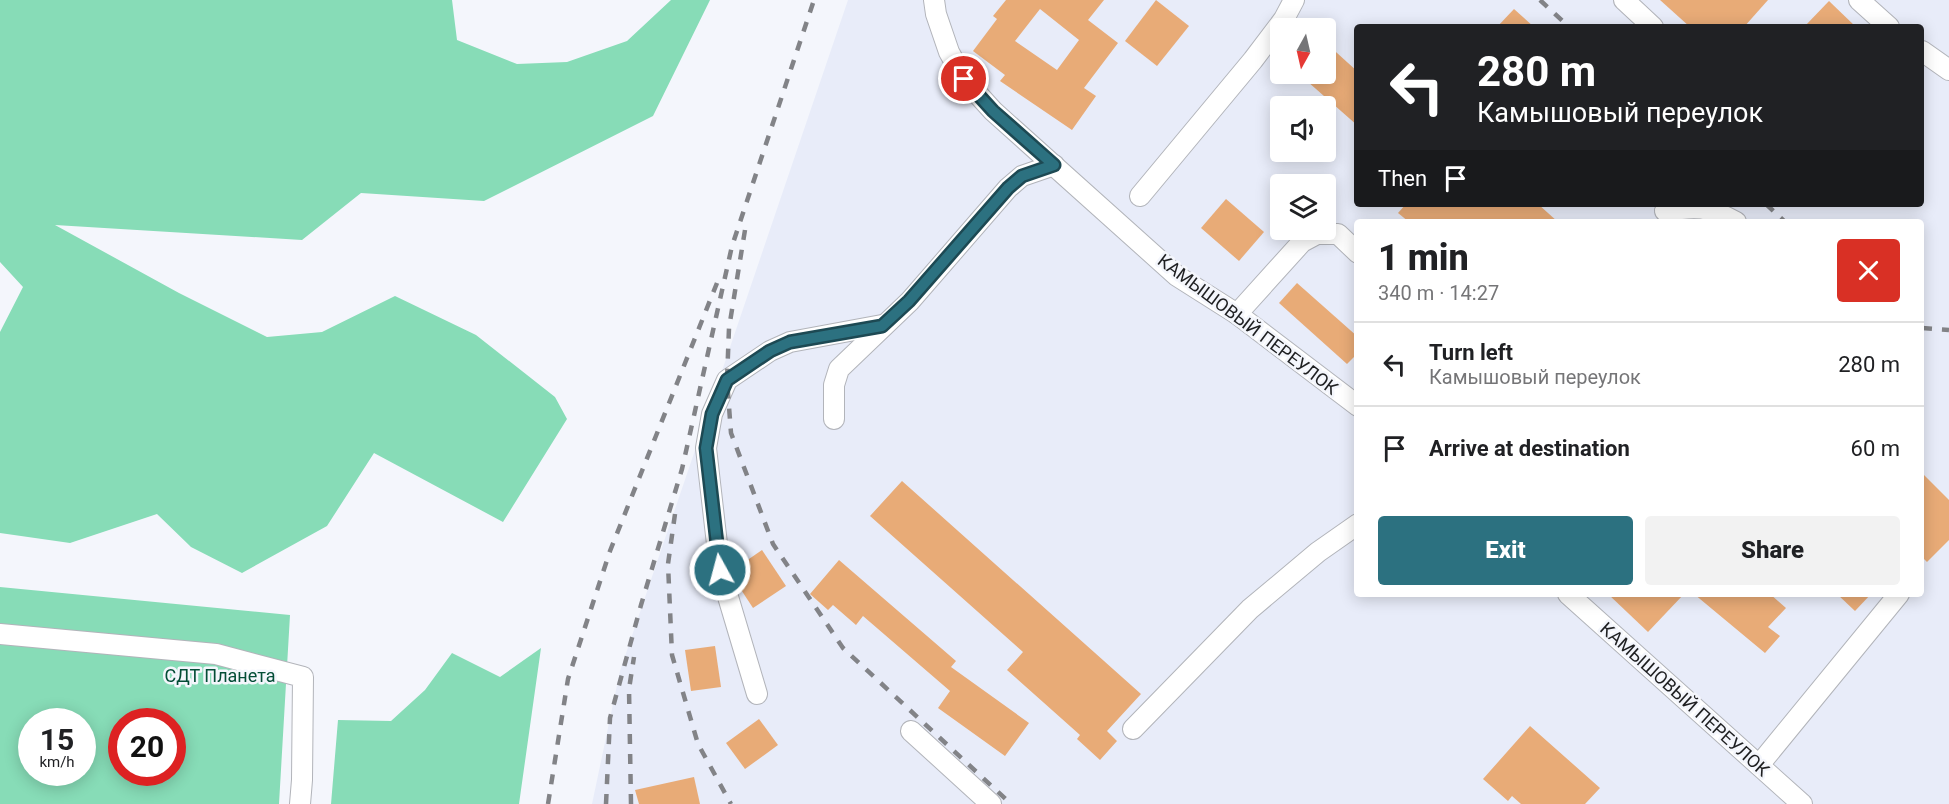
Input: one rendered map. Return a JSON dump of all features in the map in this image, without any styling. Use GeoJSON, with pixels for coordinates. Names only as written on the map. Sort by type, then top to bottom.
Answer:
{"type":"FeatureCollection","features":[{"type":"Feature","properties":{"kind":"street","name":"КАМЫШОВЫЙ ПЕРЕУЛОК"},"geometry":{"type":"LineString","coordinates":[[934,0],[936,14],[949,52],[964,79],[993,111],[1177,276],[1237,314],[1354,403]]}},
{"type":"Feature","properties":{"kind":"street"},"geometry":{"type":"LineString","coordinates":[[1140,196],[1253,60],[1284,19],[1294,0]]}},
{"type":"Feature","properties":{"kind":"street"},"geometry":{"type":"LineString","coordinates":[[1624,0],[1650,24]]}},
{"type":"Feature","properties":{"kind":"street"},"geometry":{"type":"LineString","coordinates":[[1859,0],[1886,24]]}},
{"type":"Feature","properties":{"kind":"street"},"geometry":{"type":"LineString","coordinates":[[1924,52],[1949,70]]}},
{"type":"Feature","properties":{"kind":"street"},"geometry":{"type":"LineString","coordinates":[[834,420],[834,385],[838,369],[909,301],[1008,188],[1022,176],[1054,165]]}},
{"type":"Feature","properties":{"kind":"street"},"geometry":{"type":"LineString","coordinates":[[1665,211],[1694,207],[1717,211],[1731,219]]}},
{"type":"Feature","properties":{"kind":"street"},"geometry":{"type":"LineString","coordinates":[[1237,314],[1302,242],[1317,234],[1338,234],[1354,249]]}},
{"type":"Feature","properties":{"kind":"street"},"geometry":{"type":"LineString","coordinates":[[757,694],[720,570],[706,448],[712,414],[727,380],[770,351],[790,342],[882,326]]}},
{"type":"Feature","properties":{"kind":"street"},"geometry":{"type":"LineString","coordinates":[[1133,729],[1250,609],[1318,552],[1354,527]]}},
{"type":"Feature","properties":{"kind":"street","name":"КАМЫШОВЫЙ ПЕРЕУЛОК"},"geometry":{"type":"LineString","coordinates":[[1571,597],[1802,804]]}},
{"type":"Feature","properties":{"kind":"street"},"geometry":{"type":"LineString","coordinates":[[1759,765],[1897,597]]}},
{"type":"Feature","properties":{"kind":"street"},"geometry":{"type":"LineString","coordinates":[[0,634],[216,654],[303,677],[300,804]]}},
{"type":"Feature","properties":{"kind":"street"},"geometry":{"type":"LineString","coordinates":[[911,731],[991,804]]}},
{"type":"Feature","properties":{"kind":"shaded area"},"geometry":{"type":"Polygon","coordinates":[[[848,0],[1949,0],[1949,804],[592,804],[620,671],[848,0]]]}},
{"type":"Feature","properties":{"kind":"green space"},"geometry":{"type":"Polygon","coordinates":[[[0,0],[452,0],[457,40],[517,64],[567,62],[627,41],[671,0],[710,0],[653,116],[484,201],[361,193],[302,240],[55,225],[179,293],[267,337],[322,332],[395,296],[476,335],[555,397],[567,419],[503,522],[374,453],[327,526],[242,573],[191,547],[157,514],[70,543],[0,533],[0,332],[23,287],[0,262],[0,0]]]}},
{"type":"Feature","properties":{"kind":"green space","name":"СДТ Планета"},"geometry":{"type":"Polygon","coordinates":[[[0,587],[290,615],[279,804],[0,804],[0,587]]]}},
{"type":"Feature","properties":{"kind":"green space"},"geometry":{"type":"Polygon","coordinates":[[[541,648],[519,804],[331,804],[338,720],[391,721],[425,690],[452,653],[500,677],[541,648]]]}},
{"type":"Feature","properties":{"kind":"building"},"geometry":{"type":"Polygon","coordinates":[[[1006,0],[1104,0],[1088,20],[1118,43],[1084,88],[1096,96],[1072,130],[1000,81],[1005,75],[973,51],[997,19],[993,16],[1006,0]],[[1040,9],[1015,41],[1057,70],[1079,40],[1040,9]]]}},
{"type":"Feature","properties":{"kind":"building"},"geometry":{"type":"Polygon","coordinates":[[[1156,0],[1189,26],[1157,66],[1125,41],[1156,0]]]}},
{"type":"Feature","properties":{"kind":"building"},"geometry":{"type":"Polygon","coordinates":[[[1660,0],[1768,0],[1747,24],[1687,24],[1660,0]]]}},
{"type":"Feature","properties":{"kind":"building"},"geometry":{"type":"Polygon","coordinates":[[[1829,1],[1853,24],[1807,24],[1829,1]]]}},
{"type":"Feature","properties":{"kind":"building"},"geometry":{"type":"Polygon","coordinates":[[[1514,9],[1531,24],[1500,24],[1514,9]]]}},
{"type":"Feature","properties":{"kind":"building"},"geometry":{"type":"Polygon","coordinates":[[[1336,52],[1354,68],[1354,122],[1336,107],[1336,96],[1324,96],[1310,84],[1336,84],[1336,52]]]}},
{"type":"Feature","properties":{"kind":"building"},"geometry":{"type":"Polygon","coordinates":[[[1226,199],[1264,232],[1239,261],[1201,228],[1226,199]]]}},
{"type":"Feature","properties":{"kind":"building"},"geometry":{"type":"Polygon","coordinates":[[[1403,207],[1541,207],[1555,219],[1405,219],[1398,213],[1403,207]]]}},
{"type":"Feature","properties":{"kind":"building"},"geometry":{"type":"Polygon","coordinates":[[[1297,283],[1354,333],[1354,357],[1347,364],[1279,303],[1297,283]]]}},
{"type":"Feature","properties":{"kind":"building"},"geometry":{"type":"Polygon","coordinates":[[[1924,475],[1949,500],[1949,540],[1927,562],[1924,559],[1924,475]]]}},
{"type":"Feature","properties":{"kind":"building"},"geometry":{"type":"Polygon","coordinates":[[[902,481],[1141,694],[1107,731],[1117,741],[1100,760],[1077,739],[1080,735],[1007,670],[1023,652],[870,516],[902,481]]]}},
{"type":"Feature","properties":{"kind":"building"},"geometry":{"type":"Polygon","coordinates":[[[762,550],[786,586],[753,608],[736,582],[733,570],[762,550]]]}},
{"type":"Feature","properties":{"kind":"building"},"geometry":{"type":"Polygon","coordinates":[[[839,560],[956,661],[951,667],[1029,723],[1005,756],[938,708],[950,691],[863,616],[856,625],[833,605],[828,610],[810,594],[839,560]]]}},
{"type":"Feature","properties":{"kind":"building"},"geometry":{"type":"Polygon","coordinates":[[[1611,597],[1681,597],[1648,632],[1611,597]]]}},
{"type":"Feature","properties":{"kind":"building"},"geometry":{"type":"Polygon","coordinates":[[[1698,597],[1773,597],[1786,608],[1768,627],[1780,636],[1765,653],[1698,597]]]}},
{"type":"Feature","properties":{"kind":"building"},"geometry":{"type":"Polygon","coordinates":[[[1840,597],[1868,597],[1855,611],[1840,597]]]}},
{"type":"Feature","properties":{"kind":"building"},"geometry":{"type":"Polygon","coordinates":[[[715,646],[721,687],[691,691],[685,650],[715,646]]]}},
{"type":"Feature","properties":{"kind":"building"},"geometry":{"type":"Polygon","coordinates":[[[759,719],[778,745],[745,769],[726,743],[759,719]]]}},
{"type":"Feature","properties":{"kind":"building"},"geometry":{"type":"Polygon","coordinates":[[[1530,726],[1600,788],[1585,804],[1521,804],[1512,796],[1508,801],[1483,779],[1530,726]]]}},
{"type":"Feature","properties":{"kind":"building"},"geometry":{"type":"Polygon","coordinates":[[[694,777],[700,804],[639,804],[635,790],[694,777]]]}},
{"type":"Feature","properties":{"kind":"railway"},"geometry":{"type":"LineString","coordinates":[[606,804],[610,718],[682,469],[732,246],[814,0]]}},
{"type":"Feature","properties":{"kind":"railway"},"geometry":{"type":"LineString","coordinates":[[1540,0],[1566,24]]}},
{"type":"Feature","properties":{"kind":"railway"},"geometry":{"type":"LineString","coordinates":[[1769,207],[1782,219]]}},
{"type":"Feature","properties":{"kind":"railway"},"geometry":{"type":"LineString","coordinates":[[745,230],[729,328],[727,380],[731,433],[773,544],[843,648],[1011,804]]}},
{"type":"Feature","properties":{"kind":"railway"},"geometry":{"type":"LineString","coordinates":[[548,804],[568,679],[610,551],[717,283]]}},
{"type":"Feature","properties":{"kind":"railway"},"geometry":{"type":"LineString","coordinates":[[1924,328],[1949,330]]}},
{"type":"Feature","properties":{"kind":"railway"},"geometry":{"type":"LineString","coordinates":[[675,514],[668,564],[672,655],[698,744],[731,804]]}},
{"type":"Feature","properties":{"kind":"railway"},"geometry":{"type":"LineString","coordinates":[[631,804],[629,689],[634,657]]}},
{"type":"Feature","properties":{"kind":"route"},"geometry":{"type":"LineString","coordinates":[[720,570],[706,448],[712,414],[727,380],[770,351],[790,342],[882,326],[909,301],[1008,188],[1022,176],[1054,165],[978,97],[964,79]]}}]}
